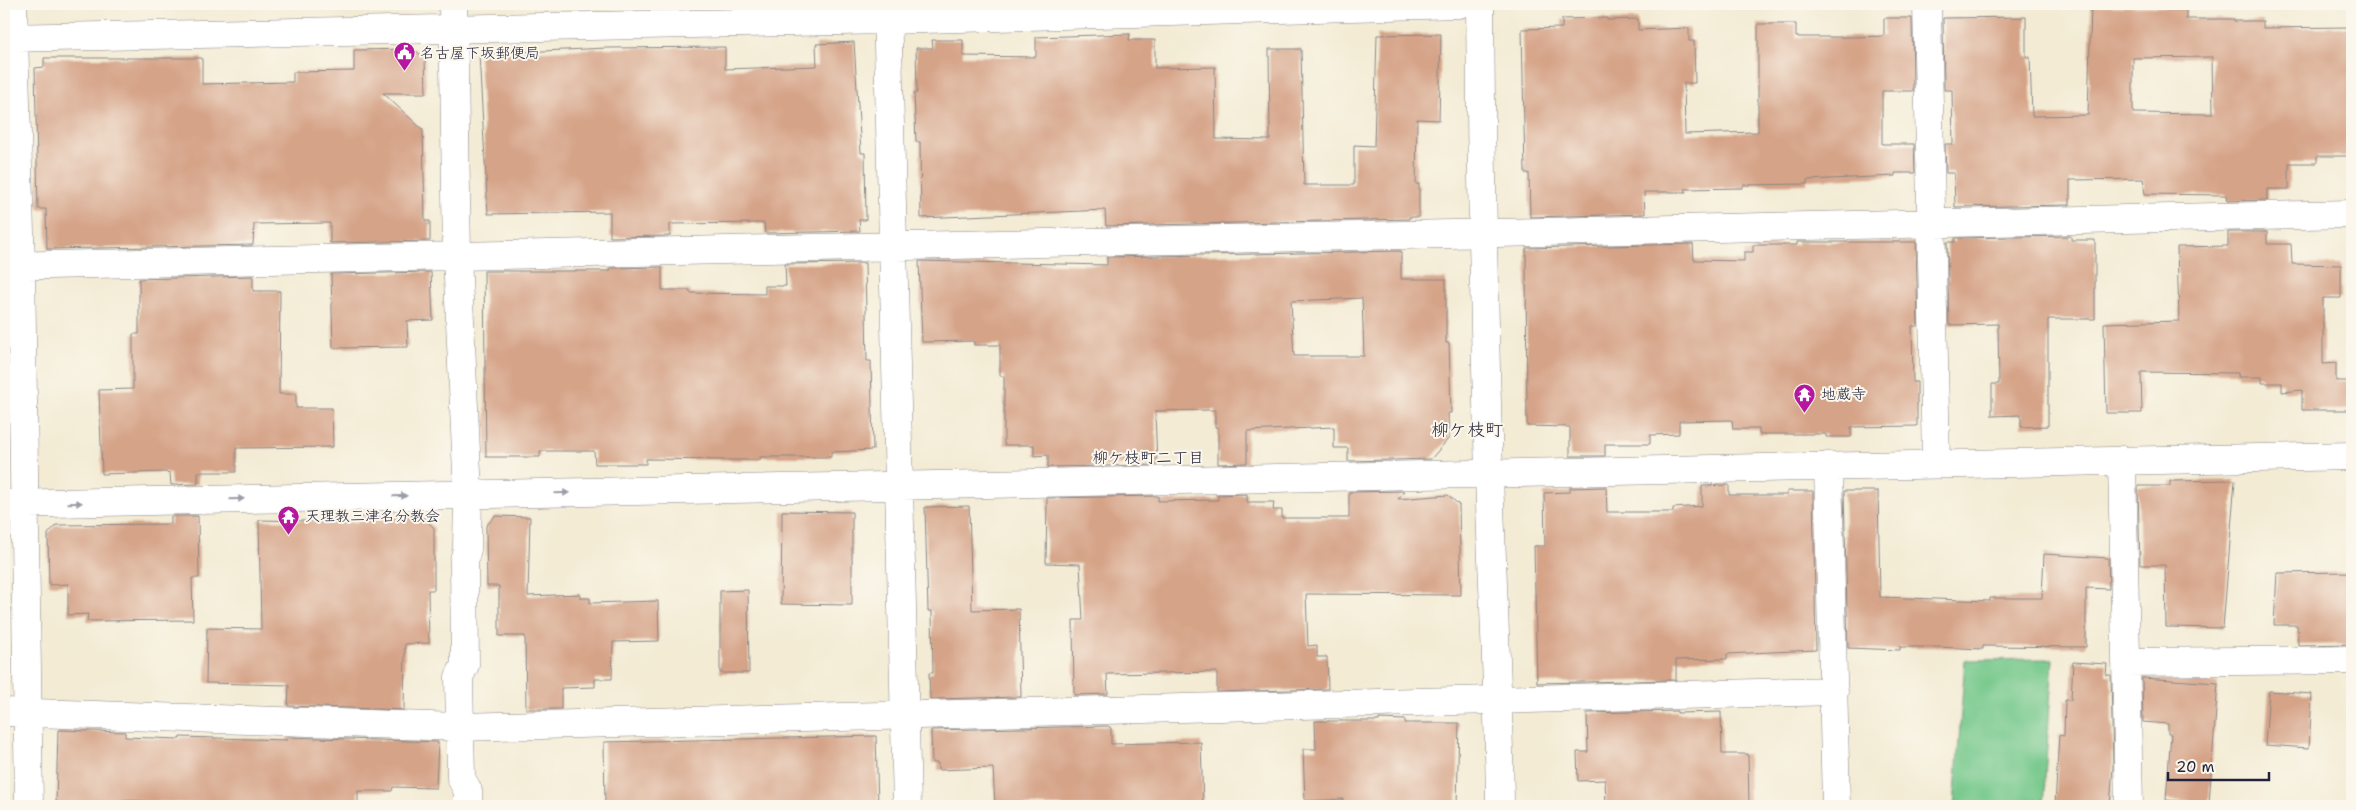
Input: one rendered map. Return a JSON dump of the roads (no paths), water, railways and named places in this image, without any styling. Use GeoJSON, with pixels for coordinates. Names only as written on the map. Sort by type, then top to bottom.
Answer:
{"type":"FeatureCollection","features":[{"type":"Feature","properties":{"kind":"street"},"geometry":{"type":"LineString","coordinates":[[13,4],[9,38],[13,266],[15,712],[29,806]]}},
{"type":"Feature","properties":{"kind":"street"},"geometry":{"type":"LineString","coordinates":[[9,38],[454,17],[1459,4]]}},
{"type":"Feature","properties":{"kind":"street"},"geometry":{"type":"LineString","coordinates":[[1480,4],[1482,234],[1489,474],[1499,700],[1500,806]]}},
{"type":"Feature","properties":{"kind":"street"},"geometry":{"type":"LineString","coordinates":[[1927,4],[1933,223],[1936,464]]}},
{"type":"Feature","properties":{"kind":"street"},"geometry":{"type":"LineString","coordinates":[[888,12],[907,806]]}},
{"type":"Feature","properties":{"kind":"street"},"geometry":{"type":"LineString","coordinates":[[454,17],[457,256],[468,494],[467,549],[464,560],[465,665],[459,676],[461,778],[468,791],[468,806]]}},
{"type":"Feature","properties":{"kind":"street"},"geometry":{"type":"LineString","coordinates":[[13,266],[2352,214]]}},
{"type":"Feature","properties":{"kind":"street"},"geometry":{"type":"LineString","coordinates":[[15,504],[2352,456]]}},
{"type":"Feature","properties":{"kind":"street"},"geometry":{"type":"LineString","coordinates":[[2122,460],[2129,806]]}},
{"type":"Feature","properties":{"kind":"street"},"geometry":{"type":"LineString","coordinates":[[1828,466],[1836,806]]}},
{"type":"Feature","properties":{"kind":"street"},"geometry":{"type":"LineString","coordinates":[[2126,662],[2352,660]]}},
{"type":"Feature","properties":{"kind":"street"},"geometry":{"type":"LineString","coordinates":[[15,712],[460,727],[1834,691]]}},
{"type":"Feature","properties":{"kind":"place","name":"名古屋下坂郵便局"},"geometry":{"type":"Point","coordinates":[404,72]}},
{"type":"Feature","properties":{"kind":"place","name":"地蔵寺"},"geometry":{"type":"Point","coordinates":[1805,413]}},
{"type":"Feature","properties":{"kind":"place","name":"天理教三津名分教会"},"geometry":{"type":"Point","coordinates":[289,535]}},
{"type":"Feature","properties":{"kind":"district","name":"柳ケ枝町"},"geometry":{"type":"Point","coordinates":[1467,430]}},
{"type":"Feature","properties":{"kind":"district","name":"柳ケ枝町二丁目"},"geometry":{"type":"Point","coordinates":[1148,457]}}]}
